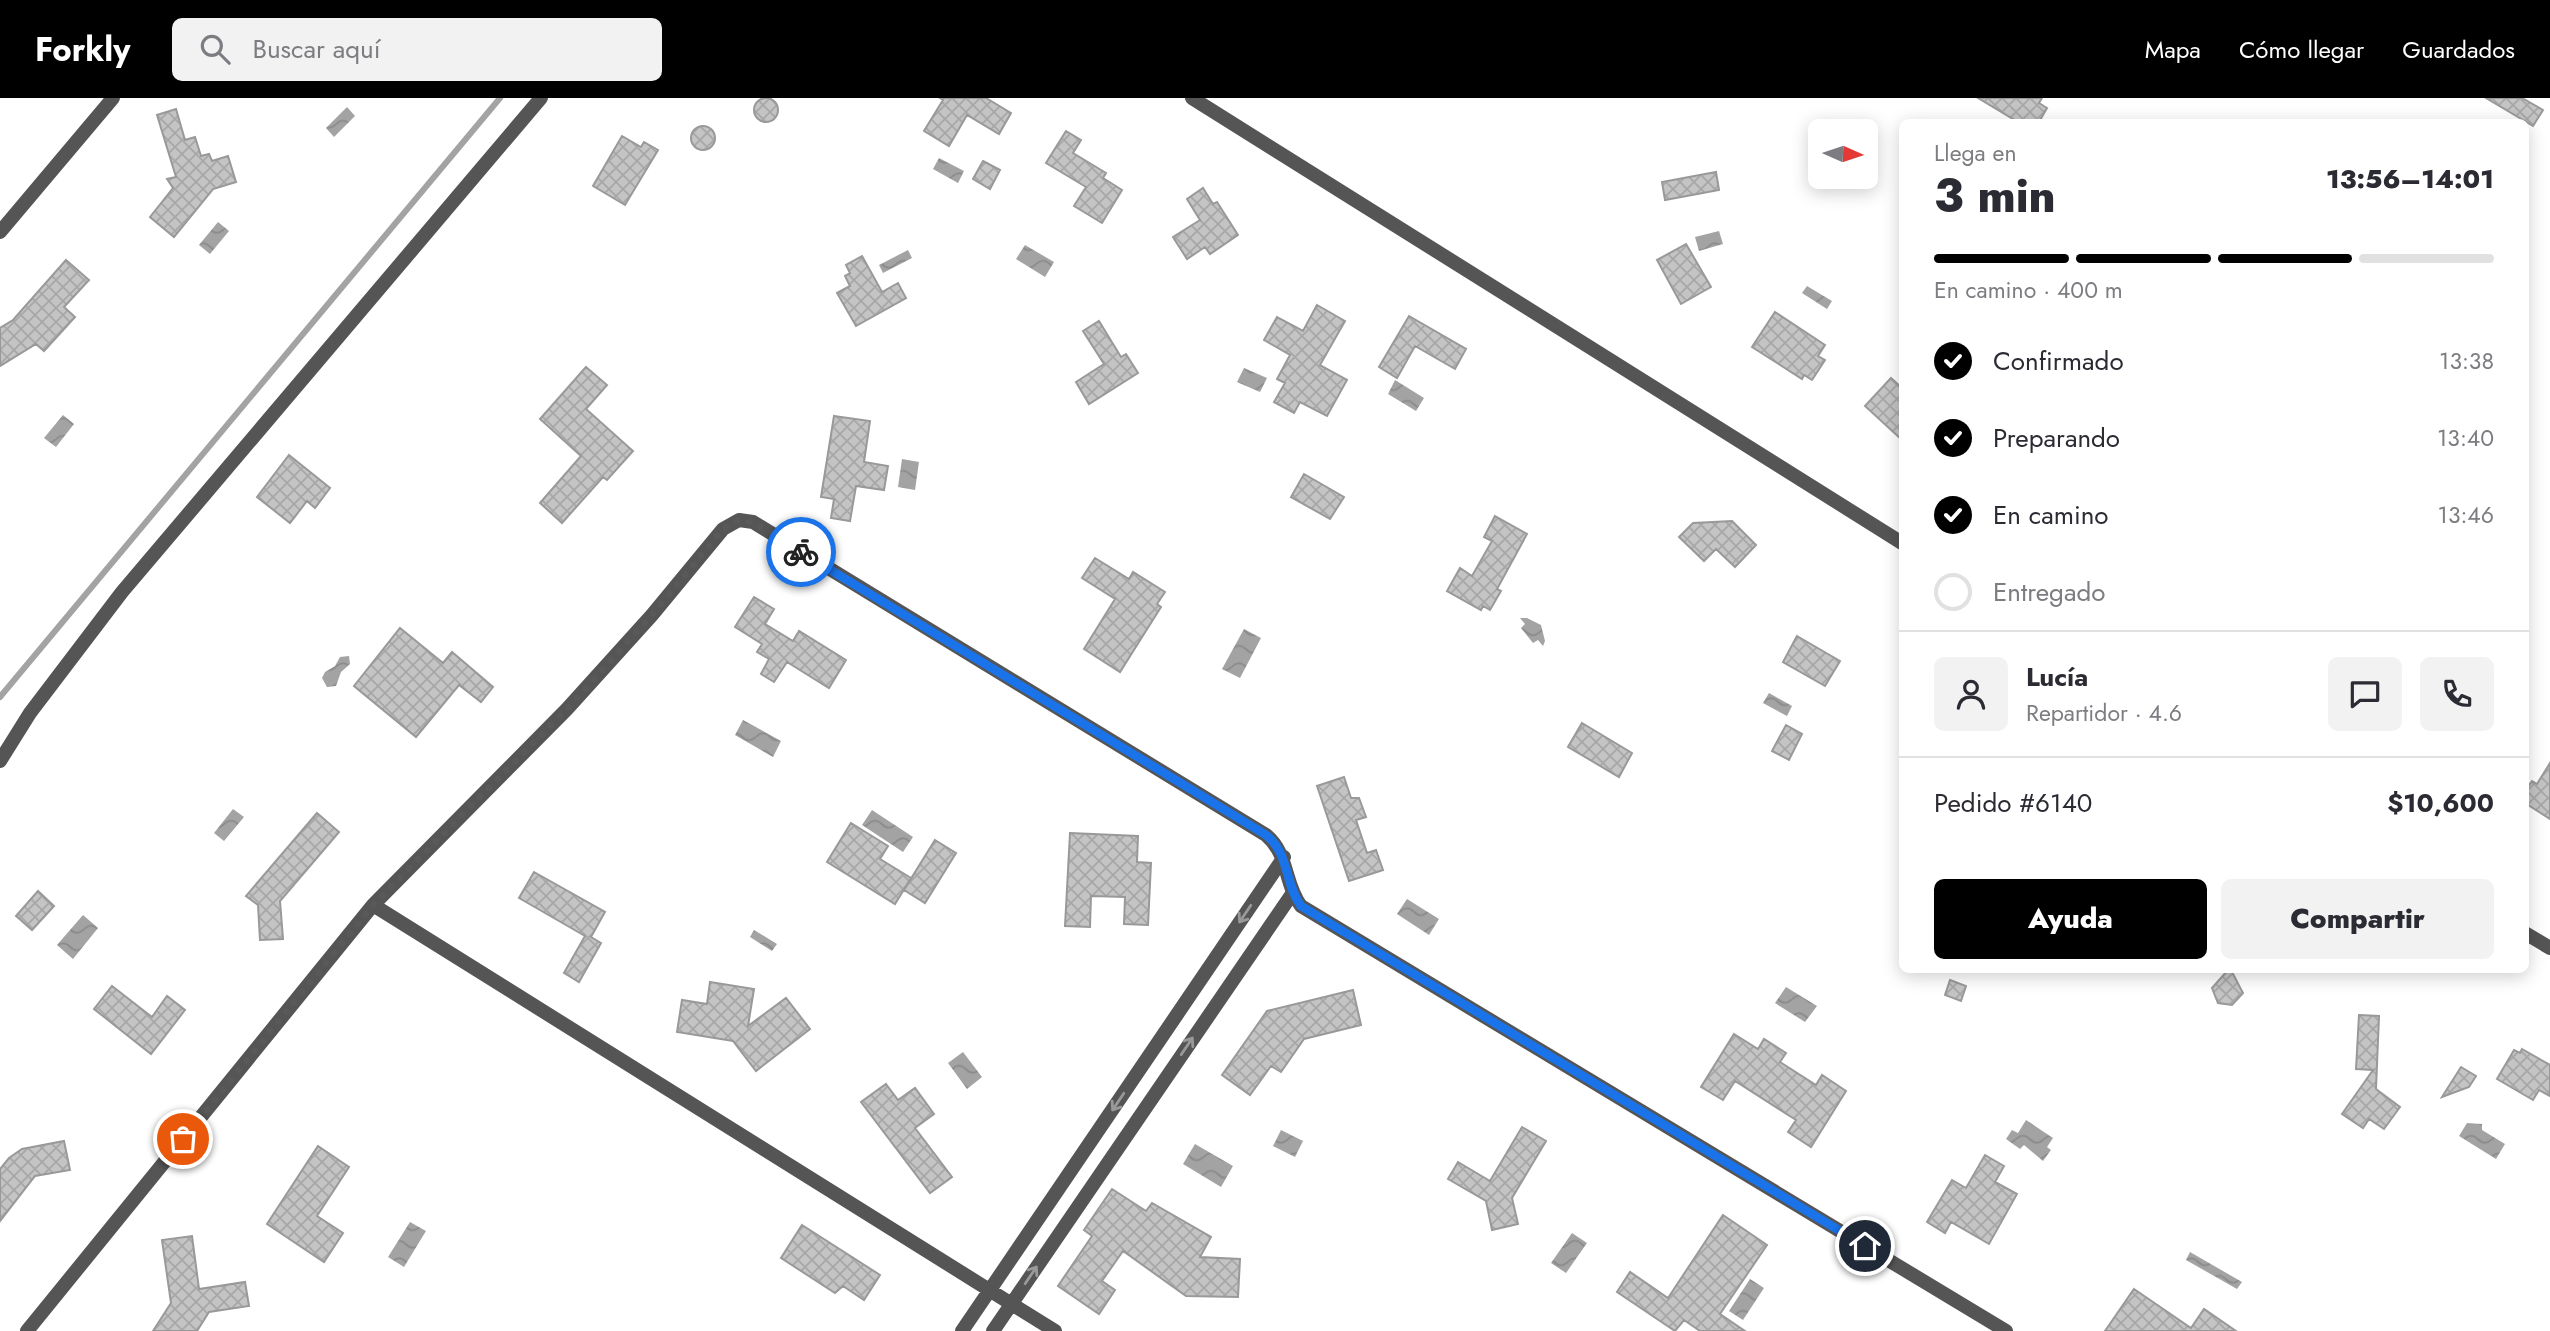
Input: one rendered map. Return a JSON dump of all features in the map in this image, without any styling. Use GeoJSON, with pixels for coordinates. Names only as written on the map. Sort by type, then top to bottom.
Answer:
{"type":"FeatureCollection","features":[{"type":"Feature","properties":{"kind":"street"},"geometry":{"type":"LineString","coordinates":[[0,232],[113,98]]}},
{"type":"Feature","properties":{"kind":"street"},"geometry":{"type":"LineString","coordinates":[[0,761],[30,713],[122,592],[541,98]]}},
{"type":"Feature","properties":{"kind":"street"},"geometry":{"type":"LineString","coordinates":[[1192,98],[1899,541]]}},
{"type":"Feature","properties":{"kind":"street"},"geometry":{"type":"LineString","coordinates":[[27,1331],[373,905],[567,709],[652,615],[723,529],[739,520],[753,522],[1266,835],[1276,843],[1284,857],[1292,894],[1301,906],[2006,1331]]}},
{"type":"Feature","properties":{"kind":"street"},"geometry":{"type":"LineString","coordinates":[[962,1331],[1284,857]]}},
{"type":"Feature","properties":{"kind":"street"},"geometry":{"type":"LineString","coordinates":[[993,1331],[1292,894]]}},
{"type":"Feature","properties":{"kind":"street"},"geometry":{"type":"LineString","coordinates":[[373,905],[1055,1331]]}},
{"type":"Feature","properties":{"kind":"street"},"geometry":{"type":"LineString","coordinates":[[2529,935],[2550,948]]}},
{"type":"Feature","properties":{"kind":"water"},"geometry":{"type":"Polygon","coordinates":[[[347,107],[355,116],[334,137],[326,128],[347,107]]]}},
{"type":"Feature","properties":{"kind":"water"},"geometry":{"type":"Polygon","coordinates":[[[939,158],[964,171],[958,183],[933,169],[939,158]]]}},
{"type":"Feature","properties":{"kind":"water"},"geometry":{"type":"Polygon","coordinates":[[[218,222],[229,231],[210,254],[199,245],[218,222]]]}},
{"type":"Feature","properties":{"kind":"water"},"geometry":{"type":"Polygon","coordinates":[[[1719,231],[1723,244],[1699,251],[1695,237],[1719,231]]]}},
{"type":"Feature","properties":{"kind":"water"},"geometry":{"type":"Polygon","coordinates":[[[1025,245],[1054,262],[1045,277],[1016,259],[1025,245]]]}},
{"type":"Feature","properties":{"kind":"water"},"geometry":{"type":"Polygon","coordinates":[[[908,250],[912,258],[883,273],[879,265],[908,250]]]}},
{"type":"Feature","properties":{"kind":"water"},"geometry":{"type":"Polygon","coordinates":[[[1807,286],[1832,301],[1827,309],[1802,293],[1807,286]]]}},
{"type":"Feature","properties":{"kind":"water"},"geometry":{"type":"Polygon","coordinates":[[[1244,368],[1267,378],[1260,392],[1237,382],[1244,368]]]}},
{"type":"Feature","properties":{"kind":"water"},"geometry":{"type":"Polygon","coordinates":[[[1395,380],[1424,398],[1416,411],[1388,394],[1395,380]]]}},
{"type":"Feature","properties":{"kind":"water"},"geometry":{"type":"Polygon","coordinates":[[[63,415],[74,424],[56,447],[44,438],[63,415]]]}},
{"type":"Feature","properties":{"kind":"water"},"geometry":{"type":"Polygon","coordinates":[[[902,459],[919,462],[915,490],[898,487],[902,459]]]}},
{"type":"Feature","properties":{"kind":"water"},"geometry":{"type":"Polygon","coordinates":[[[1520,618],[1527,618],[1541,625],[1545,641],[1543,646],[1538,640],[1533,643],[1521,628],[1525,624],[1520,618]]]}},
{"type":"Feature","properties":{"kind":"water"},"geometry":{"type":"Polygon","coordinates":[[[1244,629],[1261,638],[1240,678],[1222,669],[1244,629]]]}},
{"type":"Feature","properties":{"kind":"water"},"geometry":{"type":"Polygon","coordinates":[[[349,656],[350,664],[341,672],[336,686],[327,687],[322,678],[325,672],[335,666],[340,657],[349,656]]]}},
{"type":"Feature","properties":{"kind":"water"},"geometry":{"type":"Polygon","coordinates":[[[1769,693],[1792,706],[1787,716],[1763,703],[1769,693]]]}},
{"type":"Feature","properties":{"kind":"water"},"geometry":{"type":"Polygon","coordinates":[[[743,720],[781,741],[773,757],[735,735],[743,720]]]}},
{"type":"Feature","properties":{"kind":"water"},"geometry":{"type":"Polygon","coordinates":[[[233,809],[244,817],[224,841],[214,833],[233,809]]]}},
{"type":"Feature","properties":{"kind":"water"},"geometry":{"type":"Polygon","coordinates":[[[872,810],[913,837],[903,852],[862,825],[872,810]]]}},
{"type":"Feature","properties":{"kind":"water"},"geometry":{"type":"Polygon","coordinates":[[[1407,899],[1439,919],[1429,935],[1397,914],[1407,899]]]}},
{"type":"Feature","properties":{"kind":"water"},"geometry":{"type":"Polygon","coordinates":[[[83,915],[98,928],[73,959],[57,945],[83,915]]]}},
{"type":"Feature","properties":{"kind":"water"},"geometry":{"type":"Polygon","coordinates":[[[754,930],[777,944],[772,951],[750,937],[754,930]]]}},
{"type":"Feature","properties":{"kind":"water"},"geometry":{"type":"Polygon","coordinates":[[[1786,987],[1817,1006],[1805,1022],[1775,1003],[1786,987]]]}},
{"type":"Feature","properties":{"kind":"water"},"geometry":{"type":"Polygon","coordinates":[[[963,1052],[982,1077],[967,1089],[948,1063],[963,1052]]]}},
{"type":"Feature","properties":{"kind":"water"},"geometry":{"type":"Polygon","coordinates":[[[2026,1120],[2053,1138],[2047,1147],[2051,1150],[2043,1161],[2024,1145],[2020,1149],[2006,1139],[2012,1130],[2018,1133],[2026,1120]]]}},
{"type":"Feature","properties":{"kind":"water"},"geometry":{"type":"Polygon","coordinates":[[[2467,1123],[2482,1124],[2482,1130],[2505,1144],[2496,1159],[2459,1136],[2467,1123]]]}},
{"type":"Feature","properties":{"kind":"water"},"geometry":{"type":"Polygon","coordinates":[[[1281,1130],[1303,1141],[1295,1157],[1273,1146],[1281,1130]]]}},
{"type":"Feature","properties":{"kind":"water"},"geometry":{"type":"Polygon","coordinates":[[[1195,1144],[1233,1166],[1221,1187],[1183,1164],[1195,1144]]]}},
{"type":"Feature","properties":{"kind":"water"},"geometry":{"type":"Polygon","coordinates":[[[410,1222],[426,1231],[404,1267],[388,1257],[410,1222]]]}},
{"type":"Feature","properties":{"kind":"water"},"geometry":{"type":"Polygon","coordinates":[[[1572,1233],[1587,1243],[1566,1273],[1551,1263],[1572,1233]]]}},
{"type":"Feature","properties":{"kind":"water"},"geometry":{"type":"Polygon","coordinates":[[[2190,1252],[2242,1282],[2237,1289],[2186,1260],[2190,1252]]]}},
{"type":"Feature","properties":{"kind":"water"},"geometry":{"type":"Polygon","coordinates":[[[1750,1279],[1764,1288],[1743,1320],[1729,1311],[1750,1279]]]}},
{"type":"Feature","properties":{"kind":"building"},"geometry":{"type":"Polygon","coordinates":[[[766,98],[775,101],[778,110],[775,119],[766,122],[757,119],[754,110],[757,101],[766,98]]]}},
{"type":"Feature","properties":{"kind":"building"},"geometry":{"type":"Polygon","coordinates":[[[940,98],[986,98],[1011,113],[999,134],[967,115],[949,146],[924,131],[943,100],[940,98]]]}},
{"type":"Feature","properties":{"kind":"building"},"geometry":{"type":"Polygon","coordinates":[[[1978,98],[2042,98],[2039,103],[2047,108],[2041,119],[2013,119],[1978,98]]]}},
{"type":"Feature","properties":{"kind":"building"},"geometry":{"type":"Polygon","coordinates":[[[2486,98],[2522,98],[2543,110],[2533,126],[2529,124],[2529,119],[2521,119],[2486,98]]]}},
{"type":"Feature","properties":{"kind":"building"},"geometry":{"type":"Polygon","coordinates":[[[176,109],[185,140],[195,137],[201,156],[209,154],[212,161],[228,156],[236,182],[213,189],[174,237],[150,217],[173,188],[167,179],[176,177],[157,115],[176,109]]]}},
{"type":"Feature","properties":{"kind":"building"},"geometry":{"type":"Polygon","coordinates":[[[703,126],[712,129],[715,138],[712,147],[703,150],[694,147],[691,138],[694,129],[703,126]]]}},
{"type":"Feature","properties":{"kind":"building"},"geometry":{"type":"Polygon","coordinates":[[[1066,131],[1081,140],[1073,153],[1106,173],[1103,178],[1122,190],[1102,223],[1074,206],[1086,187],[1046,163],[1066,131]]]}},
{"type":"Feature","properties":{"kind":"building"},"geometry":{"type":"Polygon","coordinates":[[[622,136],[641,147],[644,142],[658,150],[625,205],[593,186],[622,136]]]}},
{"type":"Feature","properties":{"kind":"building"},"geometry":{"type":"Polygon","coordinates":[[[983,161],[1000,170],[990,189],[973,179],[983,161]]]}},
{"type":"Feature","properties":{"kind":"building"},"geometry":{"type":"Polygon","coordinates":[[[1716,172],[1719,190],[1665,200],[1662,182],[1716,172]]]}},
{"type":"Feature","properties":{"kind":"building"},"geometry":{"type":"Polygon","coordinates":[[[1203,188],[1213,204],[1217,202],[1238,235],[1210,254],[1205,247],[1187,259],[1173,237],[1200,220],[1187,199],[1203,188]]]}},
{"type":"Feature","properties":{"kind":"building"},"geometry":{"type":"Polygon","coordinates":[[[1686,244],[1711,287],[1681,304],[1657,260],[1686,244]]]}},
{"type":"Feature","properties":{"kind":"building"},"geometry":{"type":"Polygon","coordinates":[[[862,256],[882,292],[898,283],[906,298],[856,326],[837,293],[850,286],[845,276],[850,273],[846,265],[862,256]]]}},
{"type":"Feature","properties":{"kind":"building"},"geometry":{"type":"Polygon","coordinates":[[[66,260],[89,280],[64,307],[75,317],[44,351],[36,344],[0,366],[0,328],[13,320],[66,260]]]}},
{"type":"Feature","properties":{"kind":"building"},"geometry":{"type":"Polygon","coordinates":[[[1317,305],[1345,321],[1320,365],[1347,380],[1327,416],[1300,402],[1294,413],[1274,402],[1285,383],[1277,379],[1290,355],[1264,340],[1277,317],[1303,331],[1317,305]]]}},
{"type":"Feature","properties":{"kind":"building"},"geometry":{"type":"Polygon","coordinates":[[[1775,312],[1825,345],[1818,356],[1825,360],[1812,380],[1804,375],[1802,379],[1752,347],[1775,312]]]}},
{"type":"Feature","properties":{"kind":"building"},"geometry":{"type":"Polygon","coordinates":[[[1409,316],[1466,349],[1455,369],[1415,346],[1397,378],[1379,367],[1409,316]]]}},
{"type":"Feature","properties":{"kind":"building"},"geometry":{"type":"Polygon","coordinates":[[[1099,321],[1121,357],[1126,354],[1138,373],[1089,404],[1076,382],[1104,364],[1083,331],[1099,321]]]}},
{"type":"Feature","properties":{"kind":"building"},"geometry":{"type":"Polygon","coordinates":[[[586,367],[607,385],[586,409],[633,451],[607,480],[603,477],[562,523],[540,503],[581,456],[540,419],[586,367]]]}},
{"type":"Feature","properties":{"kind":"building"},"geometry":{"type":"Polygon","coordinates":[[[1891,378],[1899,385],[1899,437],[1865,406],[1891,378]]]}},
{"type":"Feature","properties":{"kind":"building"},"geometry":{"type":"Polygon","coordinates":[[[834,416],[870,421],[864,462],[888,466],[884,490],[856,486],[850,521],[831,518],[834,499],[821,497],[834,416]]]}},
{"type":"Feature","properties":{"kind":"building"},"geometry":{"type":"Polygon","coordinates":[[[289,455],[330,488],[315,508],[307,501],[290,523],[257,497],[289,455]]]}},
{"type":"Feature","properties":{"kind":"building"},"geometry":{"type":"Polygon","coordinates":[[[1304,474],[1344,497],[1330,519],[1291,497],[1304,474]]]}},
{"type":"Feature","properties":{"kind":"building"},"geometry":{"type":"Polygon","coordinates":[[[1495,516],[1527,534],[1497,589],[1501,591],[1490,610],[1483,606],[1481,610],[1447,591],[1460,568],[1472,576],[1492,541],[1484,537],[1495,516]]]}},
{"type":"Feature","properties":{"kind":"building"},"geometry":{"type":"Polygon","coordinates":[[[1732,521],[1756,545],[1735,567],[1716,549],[1704,561],[1679,537],[1693,523],[1732,521]]]}},
{"type":"Feature","properties":{"kind":"building"},"geometry":{"type":"Polygon","coordinates":[[[1095,558],[1129,579],[1133,572],[1165,592],[1157,604],[1161,607],[1120,672],[1084,649],[1115,599],[1082,578],[1095,558]]]}},
{"type":"Feature","properties":{"kind":"building"},"geometry":{"type":"Polygon","coordinates":[[[754,597],[774,609],[765,624],[793,641],[799,631],[846,660],[829,688],[787,662],[774,682],[761,674],[769,659],[757,652],[762,644],[735,627],[754,597]]]}},
{"type":"Feature","properties":{"kind":"building"},"geometry":{"type":"Polygon","coordinates":[[[400,628],[443,663],[452,652],[493,687],[481,702],[459,685],[416,737],[354,686],[400,628]]]}},
{"type":"Feature","properties":{"kind":"building"},"geometry":{"type":"Polygon","coordinates":[[[1797,636],[1840,661],[1825,686],[1783,662],[1797,636]]]}},
{"type":"Feature","properties":{"kind":"building"},"geometry":{"type":"Polygon","coordinates":[[[1582,723],[1632,753],[1619,777],[1568,747],[1582,723]]]}},
{"type":"Feature","properties":{"kind":"building"},"geometry":{"type":"Polygon","coordinates":[[[1786,725],[1802,734],[1789,760],[1772,751],[1786,725]]]}},
{"type":"Feature","properties":{"kind":"building"},"geometry":{"type":"Polygon","coordinates":[[[2550,763],[2550,819],[2529,806],[2529,785],[2532,781],[2537,784],[2550,763]]]}},
{"type":"Feature","properties":{"kind":"building"},"geometry":{"type":"Polygon","coordinates":[[[1344,777],[1351,798],[1359,798],[1366,817],[1356,820],[1367,853],[1376,850],[1383,870],[1349,881],[1317,786],[1344,777]]]}},
{"type":"Feature","properties":{"kind":"building"},"geometry":{"type":"Polygon","coordinates":[[[317,813],[339,832],[280,901],[283,939],[260,940],[258,905],[246,896],[317,813]]]}},
{"type":"Feature","properties":{"kind":"building"},"geometry":{"type":"Polygon","coordinates":[[[851,823],[888,846],[880,859],[911,878],[895,904],[827,862],[851,823]]]}},
{"type":"Feature","properties":{"kind":"building"},"geometry":{"type":"Polygon","coordinates":[[[1070,833],[1138,836],[1137,862],[1151,863],[1148,925],[1124,924],[1125,897],[1091,896],[1090,927],[1065,926],[1070,833]]]}},
{"type":"Feature","properties":{"kind":"building"},"geometry":{"type":"Polygon","coordinates":[[[935,840],[956,853],[925,903],[904,890],[935,840]]]}},
{"type":"Feature","properties":{"kind":"building"},"geometry":{"type":"Polygon","coordinates":[[[534,872],[605,912],[591,937],[601,943],[579,982],[564,973],[585,936],[519,898],[534,872]]]}},
{"type":"Feature","properties":{"kind":"building"},"geometry":{"type":"Polygon","coordinates":[[[38,891],[54,906],[32,930],[16,916],[38,891]]]}},
{"type":"Feature","properties":{"kind":"building"},"geometry":{"type":"Polygon","coordinates":[[[2225,973],[2233,973],[2243,993],[2232,1005],[2218,1003],[2212,988],[2225,973]]]}},
{"type":"Feature","properties":{"kind":"building"},"geometry":{"type":"Polygon","coordinates":[[[1950,980],[1966,986],[1961,1001],[1945,995],[1950,980]]]}},
{"type":"Feature","properties":{"kind":"building"},"geometry":{"type":"Polygon","coordinates":[[[710,982],[754,989],[748,1026],[786,998],[810,1029],[756,1071],[733,1041],[677,1032],[682,1000],[707,1004],[710,982]]]}},
{"type":"Feature","properties":{"kind":"building"},"geometry":{"type":"Polygon","coordinates":[[[112,986],[152,1017],[167,996],[185,1010],[151,1054],[94,1009],[112,986]]]}},
{"type":"Feature","properties":{"kind":"building"},"geometry":{"type":"Polygon","coordinates":[[[1353,990],[1361,1025],[1304,1039],[1281,1072],[1271,1066],[1250,1095],[1222,1075],[1267,1011],[1353,990]]]}},
{"type":"Feature","properties":{"kind":"building"},"geometry":{"type":"Polygon","coordinates":[[[2359,1015],[2379,1016],[2376,1089],[2400,1107],[2384,1129],[2369,1119],[2363,1128],[2342,1114],[2373,1070],[2356,1069],[2359,1015]]]}},
{"type":"Feature","properties":{"kind":"building"},"geometry":{"type":"Polygon","coordinates":[[[1734,1034],[1758,1049],[1764,1039],[1786,1053],[1780,1062],[1816,1085],[1822,1075],[1846,1091],[1811,1147],[1788,1132],[1796,1120],[1735,1081],[1723,1100],[1701,1087],[1734,1034]]]}},
{"type":"Feature","properties":{"kind":"building"},"geometry":{"type":"Polygon","coordinates":[[[2522,1049],[2550,1065],[2550,1096],[2539,1090],[2533,1100],[2497,1079],[2514,1050],[2520,1053],[2522,1049]]]}},
{"type":"Feature","properties":{"kind":"building"},"geometry":{"type":"Polygon","coordinates":[[[2461,1067],[2476,1076],[2469,1087],[2442,1097],[2461,1067]]]}},
{"type":"Feature","properties":{"kind":"building"},"geometry":{"type":"Polygon","coordinates":[[[886,1084],[898,1100],[915,1088],[934,1114],[915,1128],[952,1177],[930,1193],[861,1102],[886,1084]]]}},
{"type":"Feature","properties":{"kind":"building"},"geometry":{"type":"Polygon","coordinates":[[[1522,1127],[1546,1141],[1512,1198],[1518,1224],[1492,1230],[1486,1201],[1448,1179],[1458,1162],[1490,1181],[1522,1127]]]}},
{"type":"Feature","properties":{"kind":"building"},"geometry":{"type":"Polygon","coordinates":[[[64,1141],[70,1170],[35,1176],[0,1221],[0,1169],[22,1149],[64,1141]]]}},
{"type":"Feature","properties":{"kind":"building"},"geometry":{"type":"Polygon","coordinates":[[[318,1146],[349,1167],[317,1216],[343,1233],[324,1262],[267,1224],[318,1146]]]}},
{"type":"Feature","properties":{"kind":"building"},"geometry":{"type":"Polygon","coordinates":[[[1985,1155],[2004,1166],[1995,1182],[2017,1194],[1989,1244],[1951,1222],[1945,1233],[1927,1222],[1952,1180],[1966,1188],[1985,1155]]]}},
{"type":"Feature","properties":{"kind":"building"},"geometry":{"type":"Polygon","coordinates":[[[1112,1189],[1146,1211],[1152,1203],[1211,1237],[1200,1257],[1240,1259],[1238,1297],[1186,1296],[1123,1251],[1102,1281],[1115,1290],[1099,1314],[1058,1286],[1092,1236],[1084,1230],[1112,1189]]]}},
{"type":"Feature","properties":{"kind":"building"},"geometry":{"type":"Polygon","coordinates":[[[1723,1215],[1767,1245],[1720,1314],[1745,1331],[1700,1331],[1684,1320],[1675,1331],[1617,1292],[1630,1272],[1668,1298],[1723,1215]]]}},
{"type":"Feature","properties":{"kind":"building"},"geometry":{"type":"Polygon","coordinates":[[[802,1225],[880,1275],[864,1300],[843,1286],[835,1293],[781,1258],[802,1225]]]}},
{"type":"Feature","properties":{"kind":"building"},"geometry":{"type":"Polygon","coordinates":[[[192,1236],[199,1289],[245,1282],[249,1306],[209,1312],[197,1331],[153,1331],[171,1303],[162,1240],[192,1236]]]}},
{"type":"Feature","properties":{"kind":"building"},"geometry":{"type":"Polygon","coordinates":[[[2134,1289],[2191,1328],[2204,1309],[2236,1331],[2105,1331],[2134,1289]]]}},
{"type":"Feature","properties":{"kind":"waterway"},"geometry":{"type":"LineString","coordinates":[[0,697],[500,98]]}},
{"type":"Feature","properties":{"kind":"way so far"},"geometry":{"type":"LineString","coordinates":[[183,1139],[373,905],[567,709],[652,615],[723,529],[739,520],[753,522],[801,552]]}},
{"type":"Feature","properties":{"kind":"route"},"geometry":{"type":"LineString","coordinates":[[801,552],[1266,835],[1276,843],[1284,857],[1292,894],[1301,906],[1865,1246]]}}]}
